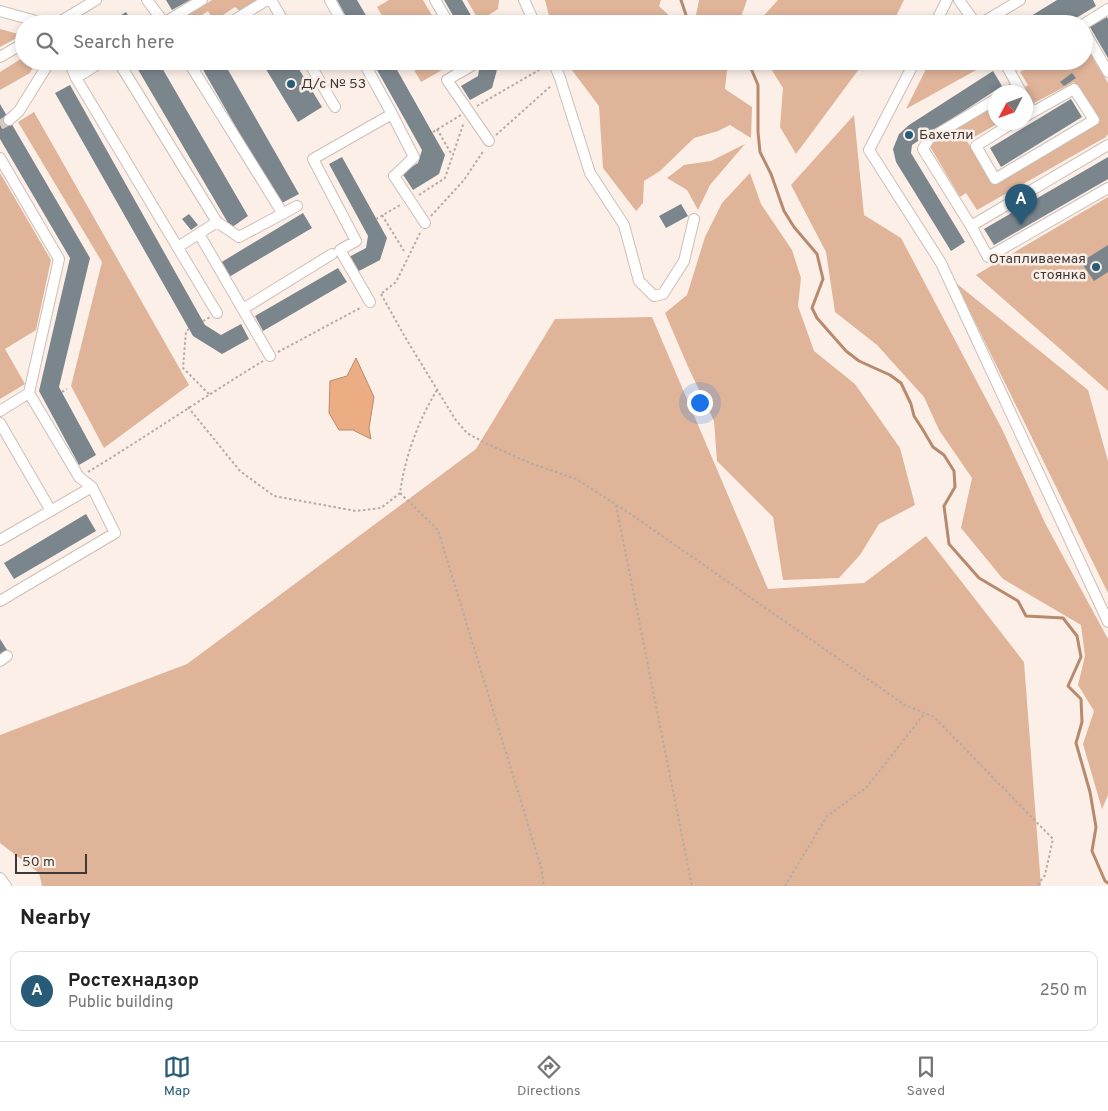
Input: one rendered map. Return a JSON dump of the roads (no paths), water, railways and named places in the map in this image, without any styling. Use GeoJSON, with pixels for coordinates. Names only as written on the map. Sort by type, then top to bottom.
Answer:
{"type":"FeatureCollection","features":[{"type":"Feature","properties":{"kind":"street"},"geometry":{"type":"LineString","coordinates":[[71,15],[96,0]]}},
{"type":"Feature","properties":{"kind":"street"},"geometry":{"type":"LineString","coordinates":[[147,0],[158,15]]}},
{"type":"Feature","properties":{"kind":"street"},"geometry":{"type":"LineString","coordinates":[[177,15],[202,0]]}},
{"type":"Feature","properties":{"kind":"street"},"geometry":{"type":"LineString","coordinates":[[243,15],[269,0],[280,15]]}},
{"type":"Feature","properties":{"kind":"street"},"geometry":{"type":"LineString","coordinates":[[330,0],[338,15]]}},
{"type":"Feature","properties":{"kind":"street"},"geometry":{"type":"LineString","coordinates":[[436,0],[444,15]]}},
{"type":"Feature","properties":{"kind":"street"},"geometry":{"type":"LineString","coordinates":[[524,0],[531,15]]}},
{"type":"Feature","properties":{"kind":"street"},"geometry":{"type":"LineString","coordinates":[[940,15],[947,0]]}},
{"type":"Feature","properties":{"kind":"street"},"geometry":{"type":"LineString","coordinates":[[960,0],[970,15]]}},
{"type":"Feature","properties":{"kind":"street"},"geometry":{"type":"LineString","coordinates":[[995,15],[1020,0]]}},
{"type":"Feature","properties":{"kind":"street"},"geometry":{"type":"LineString","coordinates":[[1093,18],[1108,9]]}},
{"type":"Feature","properties":{"kind":"street"},"geometry":{"type":"LineString","coordinates":[[0,11],[15,15]]}},
{"type":"Feature","properties":{"kind":"street"},"geometry":{"type":"LineString","coordinates":[[1093,46],[1108,72]]}},
{"type":"Feature","properties":{"kind":"street"},"geometry":{"type":"LineString","coordinates":[[0,57],[15,48]]}},
{"type":"Feature","properties":{"kind":"street"},"geometry":{"type":"LineString","coordinates":[[9,120],[19,111],[44,70]]}},
{"type":"Feature","properties":{"kind":"street"},"geometry":{"type":"LineString","coordinates":[[73,70],[217,312]]}},
{"type":"Feature","properties":{"kind":"street"},"geometry":{"type":"LineString","coordinates":[[76,78],[89,70]]}},
{"type":"Feature","properties":{"kind":"street"},"geometry":{"type":"LineString","coordinates":[[124,70],[217,222],[239,238],[296,206]]}},
{"type":"Feature","properties":{"kind":"street"},"geometry":{"type":"LineString","coordinates":[[194,70],[283,214]]}},
{"type":"Feature","properties":{"kind":"street"},"geometry":{"type":"LineString","coordinates":[[313,70],[335,107]]}},
{"type":"Feature","properties":{"kind":"street"},"geometry":{"type":"LineString","coordinates":[[368,70],[414,157],[394,176],[425,223]]}},
{"type":"Feature","properties":{"kind":"street"},"geometry":{"type":"LineString","coordinates":[[465,70],[447,80],[489,141]]}},
{"type":"Feature","properties":{"kind":"street"},"geometry":{"type":"LineString","coordinates":[[556,70],[590,173],[624,225],[639,281],[654,296],[663,294],[684,261],[694,219]]}},
{"type":"Feature","properties":{"kind":"street"},"geometry":{"type":"LineString","coordinates":[[910,70],[869,150],[941,263],[1108,622]]}},
{"type":"Feature","properties":{"kind":"street"},"geometry":{"type":"LineString","coordinates":[[1009,70],[1017,85]]}},
{"type":"Feature","properties":{"kind":"street"},"geometry":{"type":"LineString","coordinates":[[1001,130],[976,146],[995,179],[1094,120],[1074,89],[1033,112]]}},
{"type":"Feature","properties":{"kind":"street"},"geometry":{"type":"LineString","coordinates":[[988,104],[929,139],[923,149],[988,257],[1108,188]]}},
{"type":"Feature","properties":{"kind":"street"},"geometry":{"type":"LineString","coordinates":[[370,302],[340,250],[356,241],[313,159],[392,114]]}},
{"type":"Feature","properties":{"kind":"street"},"geometry":{"type":"LineString","coordinates":[[971,226],[1108,145]]}},
{"type":"Feature","properties":{"kind":"street"},"geometry":{"type":"LineString","coordinates":[[0,158],[59,259],[29,393],[79,477],[92,486],[115,533],[0,601]]}},
{"type":"Feature","properties":{"kind":"street"},"geometry":{"type":"LineString","coordinates":[[178,247],[217,222]]}},
{"type":"Feature","properties":{"kind":"street"},"geometry":{"type":"LineString","coordinates":[[199,234],[270,356]]}},
{"type":"Feature","properties":{"kind":"street"},"geometry":{"type":"LineString","coordinates":[[242,309],[332,254]]}},
{"type":"Feature","properties":{"kind":"street"},"geometry":{"type":"LineString","coordinates":[[0,410],[29,393]]}},
{"type":"Feature","properties":{"kind":"street"},"geometry":{"type":"LineString","coordinates":[[0,423],[50,511]]}},
{"type":"Feature","properties":{"kind":"street"},"geometry":{"type":"LineString","coordinates":[[0,446],[10,440]]}},
{"type":"Feature","properties":{"kind":"street"},"geometry":{"type":"LineString","coordinates":[[0,540],[92,486]]}},
{"type":"Feature","properties":{"kind":"street"},"geometry":{"type":"LineString","coordinates":[[0,878],[6,886]]}},
{"type":"Feature","properties":{"kind":"waterway"},"geometry":{"type":"LineString","coordinates":[[681,0],[686,15]]}},
{"type":"Feature","properties":{"kind":"waterway"},"geometry":{"type":"LineString","coordinates":[[752,70],[758,85],[760,152],[771,174],[784,211],[794,227],[817,254],[823,279],[812,308],[817,318],[846,351],[859,361],[890,375],[901,383],[911,404],[914,416],[933,447],[944,455],[954,471],[955,487],[944,506],[949,544],[979,578],[1018,601],[1026,616],[1063,618],[1077,636],[1081,657],[1068,686],[1081,699],[1082,722],[1076,743],[1090,792],[1096,827],[1092,851],[1105,881],[1108,883]]}},
{"type":"Feature","properties":{"kind":"tunnel"},"geometry":{"type":"LineString","coordinates":[[0,125],[9,120]]}},
{"type":"Feature","properties":{"kind":"place","name":"Д/с № 53"},"geometry":{"type":"Point","coordinates":[291,84]}},
{"type":"Feature","properties":{"kind":"place","name":"Бахетли"},"geometry":{"type":"Point","coordinates":[909,135]}},
{"type":"Feature","properties":{"kind":"place","name":"Ростехнадзор"},"geometry":{"type":"Point","coordinates":[1021,225]}},
{"type":"Feature","properties":{"kind":"place","name":"Отапливаемая стоянка"},"geometry":{"type":"Point","coordinates":[1096,267]}}]}
